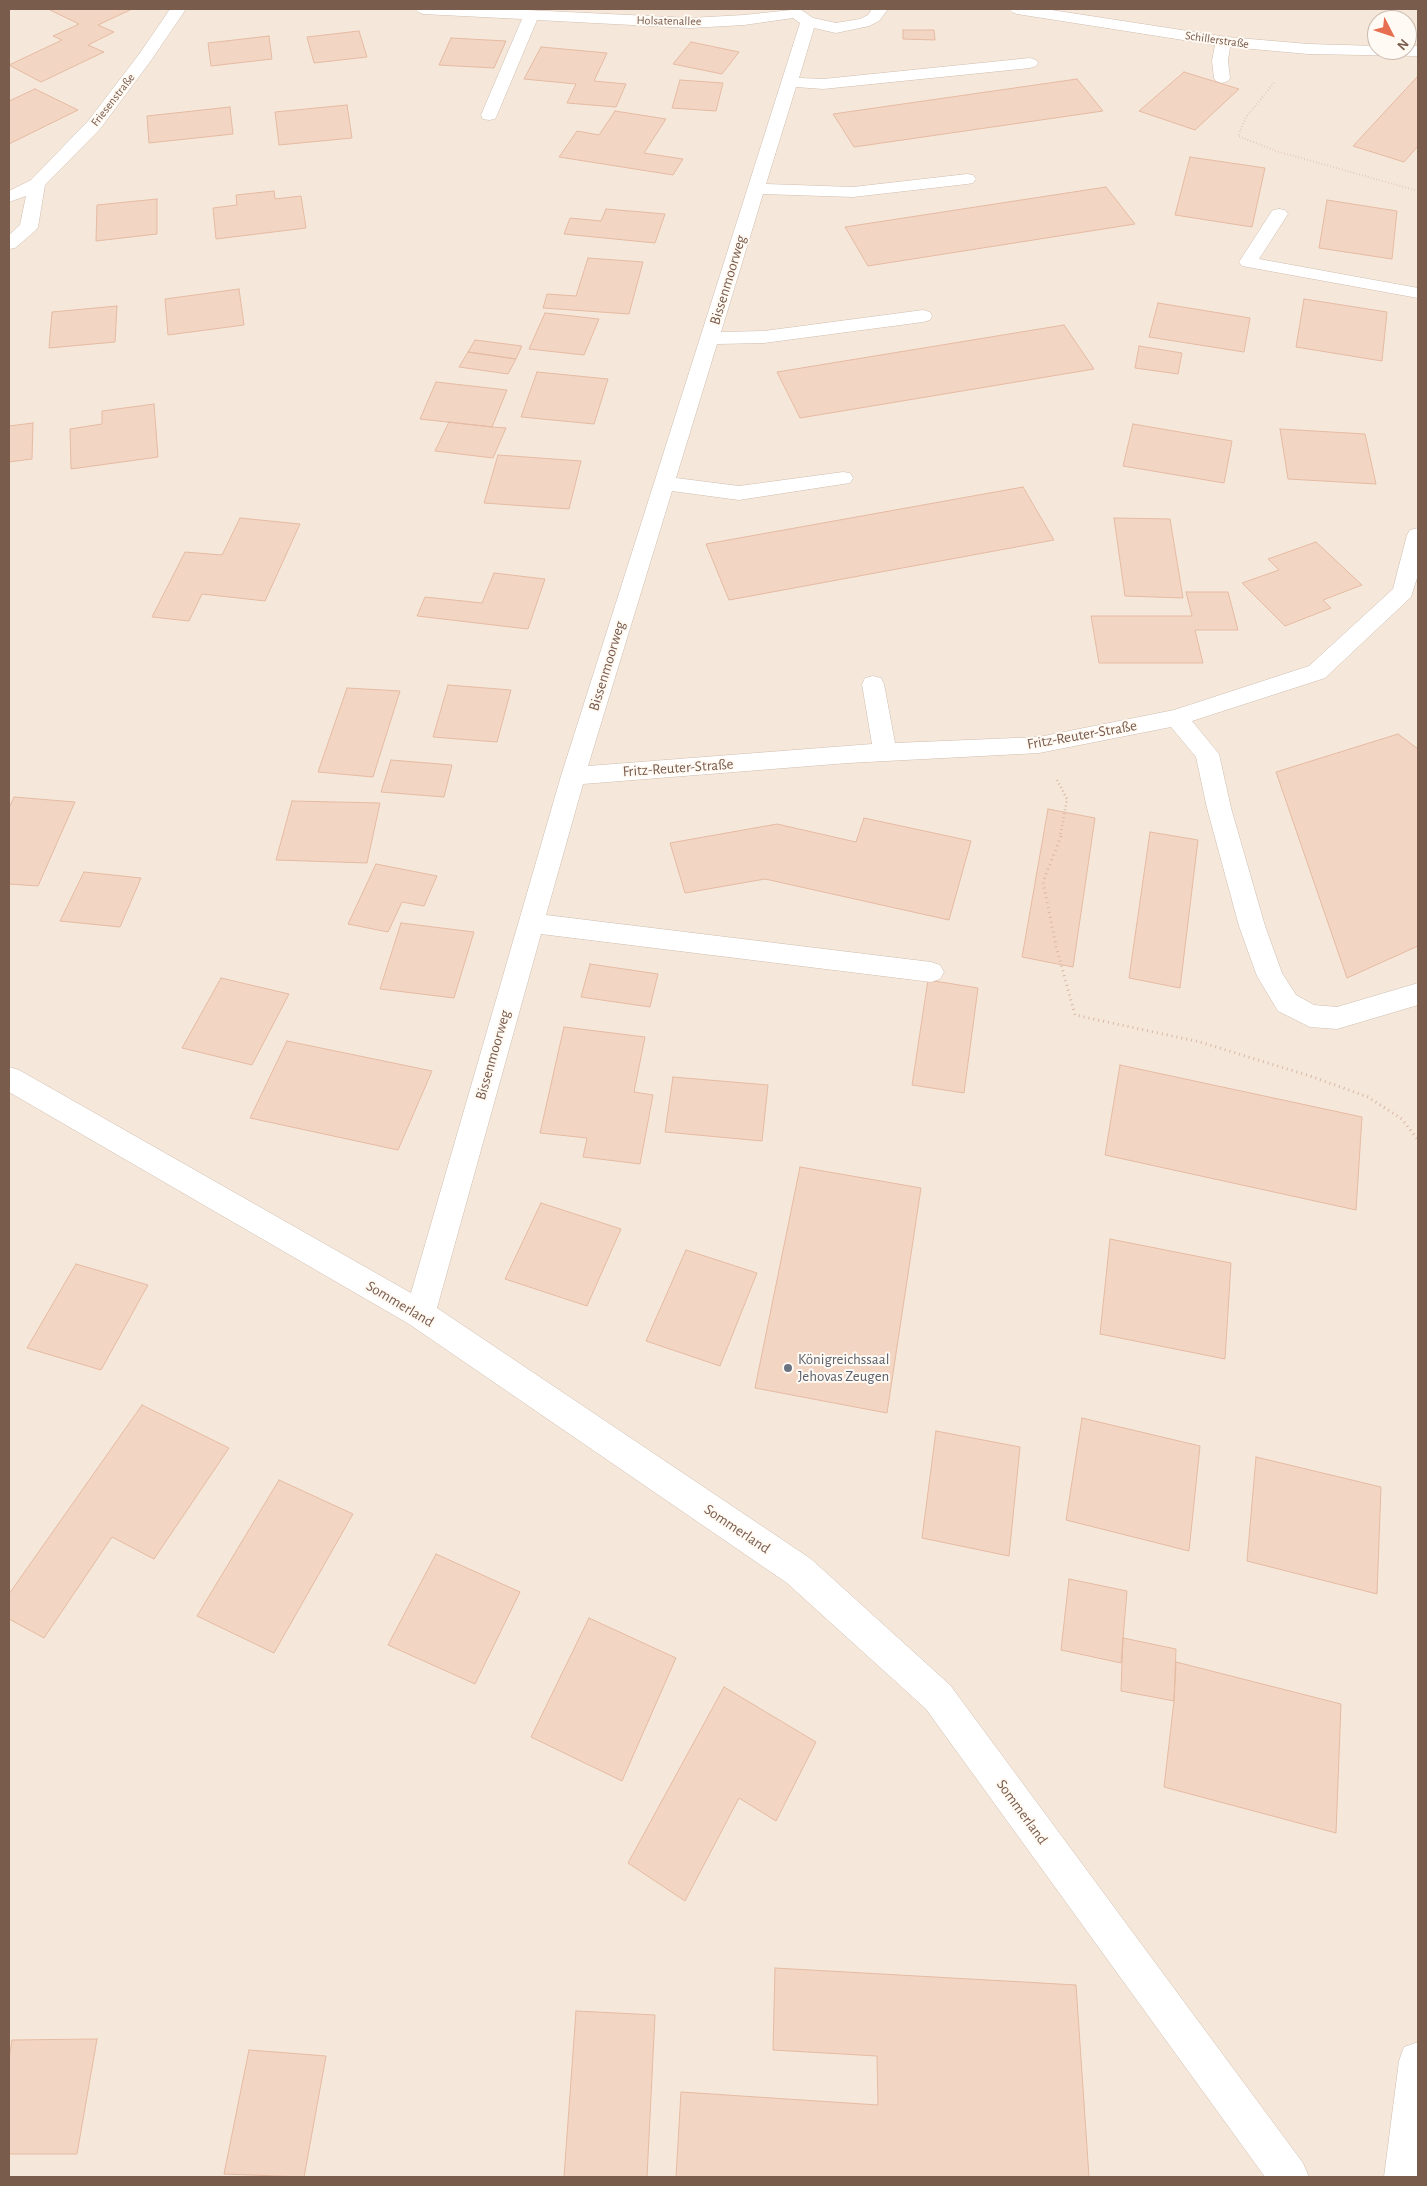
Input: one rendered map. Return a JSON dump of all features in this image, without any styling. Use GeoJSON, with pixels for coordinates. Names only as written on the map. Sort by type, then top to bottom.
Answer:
{"type":"FeatureCollection","features":[{"type":"Feature","properties":{"kind":"street","name":"Friesenstraße"},"geometry":{"type":"LineString","coordinates":[[9,198],[38,184],[94,125],[146,56],[178,9]]}},
{"type":"Feature","properties":{"kind":"street","name":"Holsatenallee"},"geometry":{"type":"LineString","coordinates":[[423,9],[690,23],[799,15]]}},
{"type":"Feature","properties":{"kind":"street"},"geometry":{"type":"LineString","coordinates":[[799,15],[836,28],[851,27],[874,18],[880,9]]}},
{"type":"Feature","properties":{"kind":"street","name":"Schillerstraße"},"geometry":{"type":"LineString","coordinates":[[1017,9],[1223,42],[1308,49],[1418,52]]}},
{"type":"Feature","properties":{"kind":"street"},"geometry":{"type":"LineString","coordinates":[[489,115],[532,15]]}},
{"type":"Feature","properties":{"kind":"street","name":"Bissenmoorweg"},"geometry":{"type":"LineString","coordinates":[[420,1314],[573,776],[790,82],[799,15]]}},
{"type":"Feature","properties":{"kind":"street"},"geometry":{"type":"LineString","coordinates":[[1222,78],[1220,61],[1223,42]]}},
{"type":"Feature","properties":{"kind":"street"},"geometry":{"type":"LineString","coordinates":[[790,82],[823,84],[1030,63]]}},
{"type":"Feature","properties":{"kind":"street"},"geometry":{"type":"LineString","coordinates":[[756,189],[853,192],[967,179]]}},
{"type":"Feature","properties":{"kind":"street"},"geometry":{"type":"LineString","coordinates":[[9,244],[29,227],[38,184]]}},
{"type":"Feature","properties":{"kind":"street"},"geometry":{"type":"LineString","coordinates":[[1279,214],[1248,262],[1418,293]]}},
{"type":"Feature","properties":{"kind":"street"},"geometry":{"type":"LineString","coordinates":[[710,338],[764,337],[923,316]]}},
{"type":"Feature","properties":{"kind":"street"},"geometry":{"type":"LineString","coordinates":[[664,483],[739,493],[843,478]]}},
{"type":"Feature","properties":{"kind":"street","name":"Fritz-Reuter-Straße"},"geometry":{"type":"LineString","coordinates":[[573,776],[885,752],[1039,745],[1176,718],[1317,672],[1403,592],[1418,535]]}},
{"type":"Feature","properties":{"kind":"street"},"geometry":{"type":"LineString","coordinates":[[873,684],[885,752]]}},
{"type":"Feature","properties":{"kind":"street"},"geometry":{"type":"LineString","coordinates":[[1176,718],[1207,754],[1219,808],[1252,926],[1270,976],[1287,1003],[1310,1016],[1336,1018],[1418,994]]}},
{"type":"Feature","properties":{"kind":"street"},"geometry":{"type":"LineString","coordinates":[[531,923],[931,972]]}},
{"type":"Feature","properties":{"kind":"street","name":"Sommerland"},"geometry":{"type":"LineString","coordinates":[[9,1078],[420,1314],[799,1571],[938,1697],[1289,2177]]}},
{"type":"Feature","properties":{"kind":"street"},"geometry":{"type":"LineString","coordinates":[[1404,2177],[1418,2061]]}},
{"type":"Feature","properties":{"kind":"path"},"geometry":{"type":"LineString","coordinates":[[1308,49],[1275,82],[1246,117],[1238,136],[1276,152],[1418,191]]}},
{"type":"Feature","properties":{"kind":"path"},"geometry":{"type":"LineString","coordinates":[[1039,745],[1067,799],[1062,832],[1042,882],[1056,946],[1076,1015],[1200,1042],[1319,1079],[1375,1102],[1402,1118],[1418,1140]]}},
{"type":"Feature","properties":{"kind":"shaded area"},"geometry":{"type":"Polygon","coordinates":[[[9,9],[1418,9],[1418,2177],[9,2177],[9,9]]]}},
{"type":"Feature","properties":{"kind":"building"},"geometry":{"type":"Polygon","coordinates":[[[48,9],[132,9],[98,25],[114,32],[88,45],[104,52],[41,82],[9,65],[62,40],[53,36],[79,24],[48,9]]]}},
{"type":"Feature","properties":{"kind":"building"},"geometry":{"type":"Polygon","coordinates":[[[903,30],[934,30],[935,40],[903,39],[903,30]]]}},
{"type":"Feature","properties":{"kind":"building"},"geometry":{"type":"Polygon","coordinates":[[[359,31],[367,57],[314,63],[307,37],[359,31]]]}},
{"type":"Feature","properties":{"kind":"building"},"geometry":{"type":"Polygon","coordinates":[[[269,36],[272,59],[211,66],[208,43],[269,36]]]}},
{"type":"Feature","properties":{"kind":"building"},"geometry":{"type":"Polygon","coordinates":[[[451,38],[506,41],[494,68],[439,65],[451,38]]]}},
{"type":"Feature","properties":{"kind":"building"},"geometry":{"type":"Polygon","coordinates":[[[691,42],[739,52],[722,74],[673,64],[691,42]]]}},
{"type":"Feature","properties":{"kind":"building"},"geometry":{"type":"Polygon","coordinates":[[[541,47],[607,53],[594,81],[626,84],[616,107],[567,103],[576,84],[524,79],[541,47]]]}},
{"type":"Feature","properties":{"kind":"building"},"geometry":{"type":"Polygon","coordinates":[[[1184,72],[1239,89],[1195,130],[1139,111],[1184,72]]]}},
{"type":"Feature","properties":{"kind":"building"},"geometry":{"type":"Polygon","coordinates":[[[1418,76],[1418,146],[1404,162],[1353,146],[1418,76]]]}},
{"type":"Feature","properties":{"kind":"building"},"geometry":{"type":"Polygon","coordinates":[[[1077,79],[1103,111],[854,147],[833,114],[1077,79]]]}},
{"type":"Feature","properties":{"kind":"building"},"geometry":{"type":"Polygon","coordinates":[[[680,80],[723,83],[716,111],[672,108],[680,80]]]}},
{"type":"Feature","properties":{"kind":"building"},"geometry":{"type":"Polygon","coordinates":[[[35,89],[78,110],[9,144],[9,101],[35,89]]]}},
{"type":"Feature","properties":{"kind":"building"},"geometry":{"type":"Polygon","coordinates":[[[347,105],[352,138],[279,145],[275,112],[347,105]]]}},
{"type":"Feature","properties":{"kind":"building"},"geometry":{"type":"Polygon","coordinates":[[[230,107],[233,134],[149,143],[147,116],[230,107]]]}},
{"type":"Feature","properties":{"kind":"building"},"geometry":{"type":"Polygon","coordinates":[[[615,111],[666,119],[644,153],[683,159],[673,175],[559,157],[577,131],[599,135],[615,111]]]}},
{"type":"Feature","properties":{"kind":"building"},"geometry":{"type":"Polygon","coordinates":[[[1190,157],[1265,168],[1252,227],[1175,215],[1190,157]]]}},
{"type":"Feature","properties":{"kind":"building"},"geometry":{"type":"Polygon","coordinates":[[[1106,187],[1135,224],[868,266],[845,227],[1106,187]]]}},
{"type":"Feature","properties":{"kind":"building"},"geometry":{"type":"Polygon","coordinates":[[[274,191],[275,199],[301,196],[306,228],[216,239],[213,208],[237,205],[236,195],[274,191]]]}},
{"type":"Feature","properties":{"kind":"building"},"geometry":{"type":"Polygon","coordinates":[[[157,199],[157,234],[96,241],[97,205],[157,199]]]}},
{"type":"Feature","properties":{"kind":"building"},"geometry":{"type":"Polygon","coordinates":[[[1327,200],[1397,211],[1392,259],[1319,248],[1327,200]]]}},
{"type":"Feature","properties":{"kind":"building"},"geometry":{"type":"Polygon","coordinates":[[[606,209],[665,214],[655,243],[564,234],[570,218],[601,221],[606,209]]]}},
{"type":"Feature","properties":{"kind":"building"},"geometry":{"type":"Polygon","coordinates":[[[588,258],[643,262],[629,314],[543,308],[547,294],[576,296],[588,258]]]}},
{"type":"Feature","properties":{"kind":"building"},"geometry":{"type":"Polygon","coordinates":[[[239,289],[244,325],[168,335],[165,299],[239,289]]]}},
{"type":"Feature","properties":{"kind":"building"},"geometry":{"type":"Polygon","coordinates":[[[1304,299],[1387,312],[1382,361],[1296,347],[1304,299]]]}},
{"type":"Feature","properties":{"kind":"building"},"geometry":{"type":"Polygon","coordinates":[[[1158,303],[1250,318],[1244,352],[1149,337],[1158,303]]]}},
{"type":"Feature","properties":{"kind":"building"},"geometry":{"type":"Polygon","coordinates":[[[117,306],[115,342],[49,348],[52,312],[117,306]]]}},
{"type":"Feature","properties":{"kind":"building"},"geometry":{"type":"Polygon","coordinates":[[[545,313],[599,319],[584,355],[529,349],[545,313]]]}},
{"type":"Feature","properties":{"kind":"building"},"geometry":{"type":"Polygon","coordinates":[[[1064,325],[1094,369],[800,418],[777,372],[1064,325]]]}},
{"type":"Feature","properties":{"kind":"building"},"geometry":{"type":"Polygon","coordinates":[[[475,340],[522,346],[516,359],[468,352],[475,340]]]}},
{"type":"Feature","properties":{"kind":"building"},"geometry":{"type":"Polygon","coordinates":[[[1139,346],[1182,353],[1178,374],[1135,368],[1139,346]]]}},
{"type":"Feature","properties":{"kind":"building"},"geometry":{"type":"Polygon","coordinates":[[[468,352],[516,359],[508,374],[459,367],[468,352]]]}},
{"type":"Feature","properties":{"kind":"building"},"geometry":{"type":"Polygon","coordinates":[[[537,372],[608,379],[594,424],[521,417],[537,372]]]}},
{"type":"Feature","properties":{"kind":"building"},"geometry":{"type":"Polygon","coordinates":[[[436,382],[507,390],[492,427],[420,419],[436,382]]]}},
{"type":"Feature","properties":{"kind":"building"},"geometry":{"type":"Polygon","coordinates":[[[154,404],[158,457],[71,469],[70,429],[102,424],[102,411],[154,404]]]}},
{"type":"Feature","properties":{"kind":"building"},"geometry":{"type":"Polygon","coordinates":[[[449,422],[506,428],[493,458],[435,451],[449,422]]]}},
{"type":"Feature","properties":{"kind":"building"},"geometry":{"type":"Polygon","coordinates":[[[33,423],[32,459],[9,462],[9,426],[33,423]]]}},
{"type":"Feature","properties":{"kind":"building"},"geometry":{"type":"Polygon","coordinates":[[[1133,424],[1232,441],[1224,483],[1123,466],[1133,424]]]}},
{"type":"Feature","properties":{"kind":"building"},"geometry":{"type":"Polygon","coordinates":[[[1280,429],[1365,434],[1376,484],[1288,479],[1280,429]]]}},
{"type":"Feature","properties":{"kind":"building"},"geometry":{"type":"Polygon","coordinates":[[[498,455],[581,461],[569,509],[484,503],[498,455]]]}},
{"type":"Feature","properties":{"kind":"building"},"geometry":{"type":"Polygon","coordinates":[[[1023,487],[1054,540],[729,600],[706,544],[1023,487]]]}},
{"type":"Feature","properties":{"kind":"building"},"geometry":{"type":"Polygon","coordinates":[[[240,518],[300,524],[265,601],[202,594],[189,621],[152,617],[185,552],[222,555],[240,518]]]}},
{"type":"Feature","properties":{"kind":"building"},"geometry":{"type":"Polygon","coordinates":[[[1114,518],[1170,519],[1183,598],[1125,596],[1114,518]]]}},
{"type":"Feature","properties":{"kind":"building"},"geometry":{"type":"Polygon","coordinates":[[[1316,542],[1362,585],[1323,600],[1331,608],[1285,626],[1242,583],[1279,570],[1268,559],[1316,542]]]}},
{"type":"Feature","properties":{"kind":"building"},"geometry":{"type":"Polygon","coordinates":[[[494,573],[545,579],[528,629],[417,616],[425,597],[482,603],[494,573]]]}},
{"type":"Feature","properties":{"kind":"building"},"geometry":{"type":"Polygon","coordinates":[[[1186,592],[1228,592],[1238,630],[1195,630],[1203,663],[1099,663],[1091,616],[1192,616],[1186,592]]]}},
{"type":"Feature","properties":{"kind":"building"},"geometry":{"type":"Polygon","coordinates":[[[448,685],[511,690],[497,742],[433,737],[448,685]]]}},
{"type":"Feature","properties":{"kind":"building"},"geometry":{"type":"Polygon","coordinates":[[[347,688],[400,691],[373,777],[318,772],[347,688]]]}},
{"type":"Feature","properties":{"kind":"building"},"geometry":{"type":"Polygon","coordinates":[[[1398,734],[1418,749],[1418,946],[1347,978],[1276,772],[1398,734]]]}},
{"type":"Feature","properties":{"kind":"building"},"geometry":{"type":"Polygon","coordinates":[[[391,760],[452,765],[444,797],[381,792],[391,760]]]}},
{"type":"Feature","properties":{"kind":"building"},"geometry":{"type":"Polygon","coordinates":[[[14,797],[75,802],[38,886],[9,884],[9,808],[14,797]]]}},
{"type":"Feature","properties":{"kind":"building"},"geometry":{"type":"Polygon","coordinates":[[[292,801],[380,803],[367,863],[276,860],[292,801]]]}},
{"type":"Feature","properties":{"kind":"building"},"geometry":{"type":"Polygon","coordinates":[[[1048,809],[1095,818],[1073,967],[1022,957],[1048,809]]]}},
{"type":"Feature","properties":{"kind":"building"},"geometry":{"type":"Polygon","coordinates":[[[864,818],[971,841],[949,920],[765,879],[685,893],[670,843],[777,824],[856,842],[864,818]]]}},
{"type":"Feature","properties":{"kind":"building"},"geometry":{"type":"Polygon","coordinates":[[[1150,832],[1198,840],[1180,988],[1129,978],[1150,832]]]}},
{"type":"Feature","properties":{"kind":"building"},"geometry":{"type":"Polygon","coordinates":[[[376,864],[437,876],[424,906],[402,902],[388,932],[348,924],[376,864]]]}},
{"type":"Feature","properties":{"kind":"building"},"geometry":{"type":"Polygon","coordinates":[[[84,872],[141,878],[120,927],[60,921],[84,872]]]}},
{"type":"Feature","properties":{"kind":"building"},"geometry":{"type":"Polygon","coordinates":[[[401,923],[474,932],[454,998],[380,989],[401,923]]]}},
{"type":"Feature","properties":{"kind":"building"},"geometry":{"type":"Polygon","coordinates":[[[590,964],[658,974],[650,1007],[581,997],[590,964]]]}},
{"type":"Feature","properties":{"kind":"building"},"geometry":{"type":"Polygon","coordinates":[[[221,978],[289,994],[252,1065],[182,1048],[221,978]]]}},
{"type":"Feature","properties":{"kind":"building"},"geometry":{"type":"Polygon","coordinates":[[[928,980],[978,988],[964,1093],[912,1085],[928,980]]]}},
{"type":"Feature","properties":{"kind":"building"},"geometry":{"type":"Polygon","coordinates":[[[564,1027],[645,1037],[634,1092],[653,1095],[640,1164],[583,1157],[587,1138],[540,1133],[564,1027]]]}},
{"type":"Feature","properties":{"kind":"building"},"geometry":{"type":"Polygon","coordinates":[[[287,1041],[432,1071],[398,1150],[250,1118],[287,1041]]]}},
{"type":"Feature","properties":{"kind":"building"},"geometry":{"type":"Polygon","coordinates":[[[1120,1065],[1362,1117],[1356,1210],[1105,1155],[1120,1065]]]}},
{"type":"Feature","properties":{"kind":"building"},"geometry":{"type":"Polygon","coordinates":[[[673,1077],[768,1085],[762,1141],[665,1132],[673,1077]]]}},
{"type":"Feature","properties":{"kind":"building"},"geometry":{"type":"Polygon","coordinates":[[[800,1167],[921,1188],[887,1413],[755,1388],[800,1167]]]}},
{"type":"Feature","properties":{"kind":"building"},"geometry":{"type":"Polygon","coordinates":[[[541,1203],[621,1229],[587,1306],[505,1279],[541,1203]]]}},
{"type":"Feature","properties":{"kind":"building"},"geometry":{"type":"Polygon","coordinates":[[[1110,1239],[1231,1263],[1225,1359],[1100,1334],[1110,1239]]]}},
{"type":"Feature","properties":{"kind":"building"},"geometry":{"type":"Polygon","coordinates":[[[686,1250],[757,1273],[720,1366],[646,1341],[686,1250]]]}},
{"type":"Feature","properties":{"kind":"building"},"geometry":{"type":"Polygon","coordinates":[[[76,1264],[148,1285],[101,1370],[27,1348],[76,1264]]]}},
{"type":"Feature","properties":{"kind":"building"},"geometry":{"type":"Polygon","coordinates":[[[142,1405],[229,1448],[154,1559],[112,1537],[44,1638],[9,1619],[9,1594],[142,1405]]]}},
{"type":"Feature","properties":{"kind":"building"},"geometry":{"type":"Polygon","coordinates":[[[1082,1418],[1200,1446],[1189,1551],[1066,1520],[1082,1418]]]}},
{"type":"Feature","properties":{"kind":"building"},"geometry":{"type":"Polygon","coordinates":[[[936,1431],[1020,1447],[1009,1556],[922,1538],[936,1431]]]}},
{"type":"Feature","properties":{"kind":"building"},"geometry":{"type":"Polygon","coordinates":[[[1256,1457],[1381,1487],[1377,1594],[1247,1561],[1256,1457]]]}},
{"type":"Feature","properties":{"kind":"building"},"geometry":{"type":"Polygon","coordinates":[[[279,1480],[353,1514],[274,1653],[197,1616],[279,1480]]]}},
{"type":"Feature","properties":{"kind":"building"},"geometry":{"type":"Polygon","coordinates":[[[436,1554],[520,1592],[475,1684],[388,1645],[436,1554]]]}},
{"type":"Feature","properties":{"kind":"building"},"geometry":{"type":"Polygon","coordinates":[[[1069,1579],[1127,1591],[1121,1663],[1061,1650],[1069,1579]]]}},
{"type":"Feature","properties":{"kind":"building"},"geometry":{"type":"Polygon","coordinates":[[[589,1618],[676,1658],[622,1781],[531,1737],[589,1618]]]}},
{"type":"Feature","properties":{"kind":"building"},"geometry":{"type":"Polygon","coordinates":[[[1123,1638],[1176,1649],[1174,1701],[1121,1691],[1123,1638]]]}},
{"type":"Feature","properties":{"kind":"building"},"geometry":{"type":"Polygon","coordinates":[[[1176,1662],[1341,1704],[1336,1833],[1164,1787],[1174,1701],[1176,1662]]]}},
{"type":"Feature","properties":{"kind":"building"},"geometry":{"type":"Polygon","coordinates":[[[724,1687],[816,1742],[776,1821],[739,1798],[685,1901],[628,1863],[724,1687]]]}},
{"type":"Feature","properties":{"kind":"building"},"geometry":{"type":"Polygon","coordinates":[[[775,1968],[1076,1985],[1089,2177],[676,2177],[681,2092],[878,2105],[877,2056],[773,2050],[775,1968]]]}},
{"type":"Feature","properties":{"kind":"building"},"geometry":{"type":"Polygon","coordinates":[[[576,2011],[655,2015],[647,2177],[564,2177],[576,2011]]]}},
{"type":"Feature","properties":{"kind":"building"},"geometry":{"type":"Polygon","coordinates":[[[97,2039],[77,2154],[9,2154],[9,2059],[12,2040],[97,2039]]]}},
{"type":"Feature","properties":{"kind":"building"},"geometry":{"type":"Polygon","coordinates":[[[249,2050],[326,2056],[304,2177],[224,2174],[249,2050]]]}},
{"type":"Feature","properties":{"kind":"place","name":"Königreichssaal Jehovas Zeugen"},"geometry":{"type":"Point","coordinates":[788,1368]}}]}
